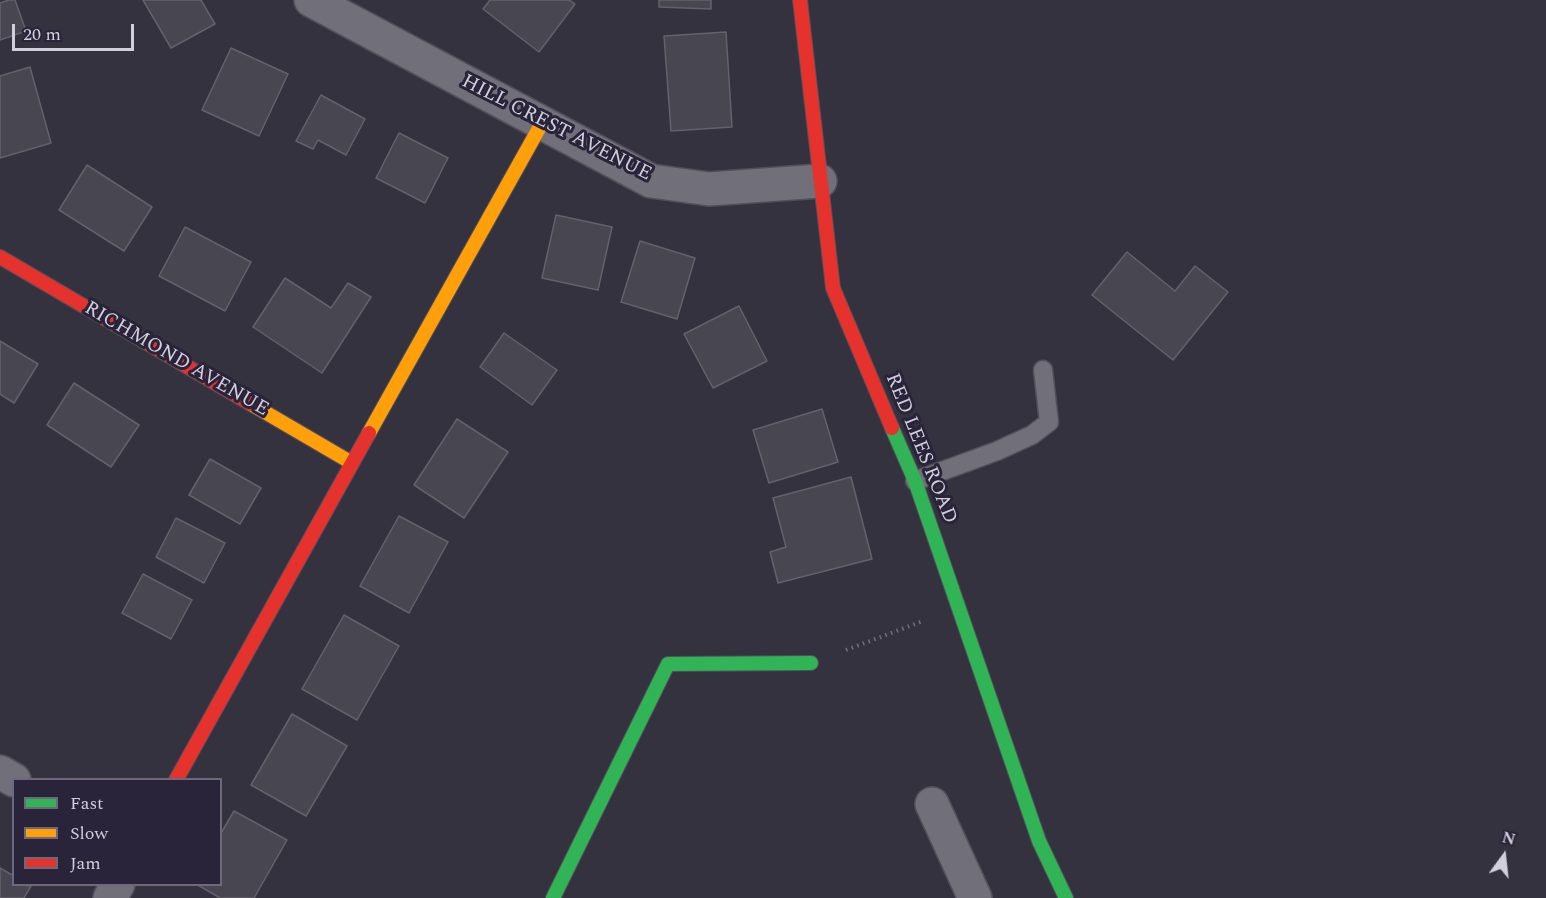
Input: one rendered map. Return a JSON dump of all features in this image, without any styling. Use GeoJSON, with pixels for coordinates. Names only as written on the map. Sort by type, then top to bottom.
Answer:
{"type":"FeatureCollection","features":[{"type":"Feature","properties":{"kind":"street","name":"HILL CREST AVENUE"},"geometry":{"type":"LineString","coordinates":[[310,0],[651,181],[710,189],[820,181]]}},
{"type":"Feature","properties":{"kind":"street","name":"RED LEES ROAD"},"geometry":{"type":"LineString","coordinates":[[800,0],[833,288],[915,481],[1039,841],[1066,898]]}},
{"type":"Feature","properties":{"kind":"street"},"geometry":{"type":"LineString","coordinates":[[177,778],[542,123]]}},
{"type":"Feature","properties":{"kind":"street","name":"RICHMOND AVENUE"},"geometry":{"type":"LineString","coordinates":[[0,257],[352,463]]}},
{"type":"Feature","properties":{"kind":"street"},"geometry":{"type":"LineString","coordinates":[[553,898],[668,664],[811,663]]}},
{"type":"Feature","properties":{"kind":"street"},"geometry":{"type":"LineString","coordinates":[[932,804],[975,898]]}},
{"type":"Feature","properties":{"kind":"lane"},"geometry":{"type":"LineString","coordinates":[[915,481],[1006,447],[1032,435],[1049,422],[1043,370]]}},
{"type":"Feature","properties":{"kind":"path"},"geometry":{"type":"LineString","coordinates":[[811,663],[959,608]]}},
{"type":"Feature","properties":{"kind":"building"},"geometry":{"type":"Polygon","coordinates":[[[15,0],[26,31],[0,40],[0,3],[15,0]]]}},
{"type":"Feature","properties":{"kind":"building"},"geometry":{"type":"Polygon","coordinates":[[[143,0],[201,0],[215,24],[171,48],[143,0]]]}},
{"type":"Feature","properties":{"kind":"building"},"geometry":{"type":"Polygon","coordinates":[[[490,0],[569,0],[575,4],[539,52],[483,9],[490,0]]]}},
{"type":"Feature","properties":{"kind":"building"},"geometry":{"type":"Polygon","coordinates":[[[659,0],[711,0],[711,9],[659,7],[659,0]]]}},
{"type":"Feature","properties":{"kind":"building"},"geometry":{"type":"Polygon","coordinates":[[[726,32],[732,127],[671,131],[664,36],[726,32]]]}},
{"type":"Feature","properties":{"kind":"building"},"geometry":{"type":"Polygon","coordinates":[[[231,48],[288,74],[259,136],[202,110],[231,48]]]}},
{"type":"Feature","properties":{"kind":"building"},"geometry":{"type":"Polygon","coordinates":[[[30,67],[51,143],[0,158],[0,76],[30,67]]]}},
{"type":"Feature","properties":{"kind":"building"},"geometry":{"type":"Polygon","coordinates":[[[321,95],[365,119],[346,155],[318,140],[313,149],[296,141],[321,95]]]}},
{"type":"Feature","properties":{"kind":"building"},"geometry":{"type":"Polygon","coordinates":[[[399,133],[448,158],[425,203],[376,178],[399,133]]]}},
{"type":"Feature","properties":{"kind":"building"},"geometry":{"type":"Polygon","coordinates":[[[87,165],[152,207],[124,251],[59,210],[87,165]]]}},
{"type":"Feature","properties":{"kind":"building"},"geometry":{"type":"Polygon","coordinates":[[[556,215],[612,227],[598,290],[542,278],[556,215]]]}},
{"type":"Feature","properties":{"kind":"building"},"geometry":{"type":"Polygon","coordinates":[[[185,227],[251,262],[225,311],[159,276],[185,227]]]}},
{"type":"Feature","properties":{"kind":"building"},"geometry":{"type":"Polygon","coordinates":[[[640,241],[695,258],[677,319],[621,302],[640,241]]]}},
{"type":"Feature","properties":{"kind":"building"},"geometry":{"type":"Polygon","coordinates":[[[1127,252],[1175,291],[1195,266],[1228,292],[1173,360],[1092,295],[1127,252]]]}},
{"type":"Feature","properties":{"kind":"building"},"geometry":{"type":"Polygon","coordinates":[[[285,278],[331,308],[348,283],[371,297],[322,373],[253,327],[285,278]]]}},
{"type":"Feature","properties":{"kind":"building"},"geometry":{"type":"Polygon","coordinates":[[[739,306],[767,361],[713,388],[684,334],[739,306]]]}},
{"type":"Feature","properties":{"kind":"building"},"geometry":{"type":"Polygon","coordinates":[[[504,333],[557,370],[532,405],[480,367],[504,333]]]}},
{"type":"Feature","properties":{"kind":"building"},"geometry":{"type":"Polygon","coordinates":[[[0,341],[38,364],[14,403],[0,394],[0,341]]]}},
{"type":"Feature","properties":{"kind":"building"},"geometry":{"type":"Polygon","coordinates":[[[74,383],[139,425],[111,467],[47,425],[74,383]]]}},
{"type":"Feature","properties":{"kind":"building"},"geometry":{"type":"Polygon","coordinates":[[[822,409],[838,462],[769,483],[753,430],[822,409]]]}},
{"type":"Feature","properties":{"kind":"building"},"geometry":{"type":"Polygon","coordinates":[[[457,419],[508,452],[464,518],[414,485],[457,419]]]}},
{"type":"Feature","properties":{"kind":"building"},"geometry":{"type":"Polygon","coordinates":[[[210,459],[261,488],[240,524],[189,495],[210,459]]]}},
{"type":"Feature","properties":{"kind":"building"},"geometry":{"type":"Polygon","coordinates":[[[851,477],[872,559],[778,583],[770,552],[786,547],[773,498],[851,477]]]}},
{"type":"Feature","properties":{"kind":"building"},"geometry":{"type":"Polygon","coordinates":[[[399,516],[448,542],[409,613],[360,586],[399,516]]]}},
{"type":"Feature","properties":{"kind":"building"},"geometry":{"type":"Polygon","coordinates":[[[176,518],[225,543],[204,583],[156,557],[176,518]]]}},
{"type":"Feature","properties":{"kind":"building"},"geometry":{"type":"Polygon","coordinates":[[[143,574],[192,600],[171,639],[122,613],[143,574]]]}},
{"type":"Feature","properties":{"kind":"building"},"geometry":{"type":"Polygon","coordinates":[[[344,615],[399,646],[357,720],[302,689],[344,615]]]}},
{"type":"Feature","properties":{"kind":"building"},"geometry":{"type":"Polygon","coordinates":[[[292,714],[347,746],[306,816],[251,785],[292,714]]]}},
{"type":"Feature","properties":{"kind":"building"},"geometry":{"type":"Polygon","coordinates":[[[234,811],[287,840],[254,898],[220,898],[199,886],[222,886],[222,832],[234,811]]]}},
{"type":"Feature","properties":{"kind":"building"},"geometry":{"type":"Polygon","coordinates":[[[0,868],[12,875],[12,886],[31,886],[24,898],[0,898],[0,868]]]}},
{"type":"Feature","properties":{"kind":"traffic: fast"},"geometry":{"type":"LineString","coordinates":[[892,428],[915,481],[1039,841],[1066,898]]}},
{"type":"Feature","properties":{"kind":"traffic: fast"},"geometry":{"type":"LineString","coordinates":[[553,898],[668,664],[811,663]]}},
{"type":"Feature","properties":{"kind":"traffic: slow"},"geometry":{"type":"LineString","coordinates":[[369,433],[542,123]]}},
{"type":"Feature","properties":{"kind":"traffic: slow"},"geometry":{"type":"LineString","coordinates":[[251,404],[352,463]]}},
{"type":"Feature","properties":{"kind":"traffic: jam"},"geometry":{"type":"LineString","coordinates":[[800,0],[833,288],[892,428]]}},
{"type":"Feature","properties":{"kind":"traffic: jam"},"geometry":{"type":"LineString","coordinates":[[0,257],[251,404]]}},
{"type":"Feature","properties":{"kind":"traffic: jam"},"geometry":{"type":"LineString","coordinates":[[177,778],[369,433]]}}]}
